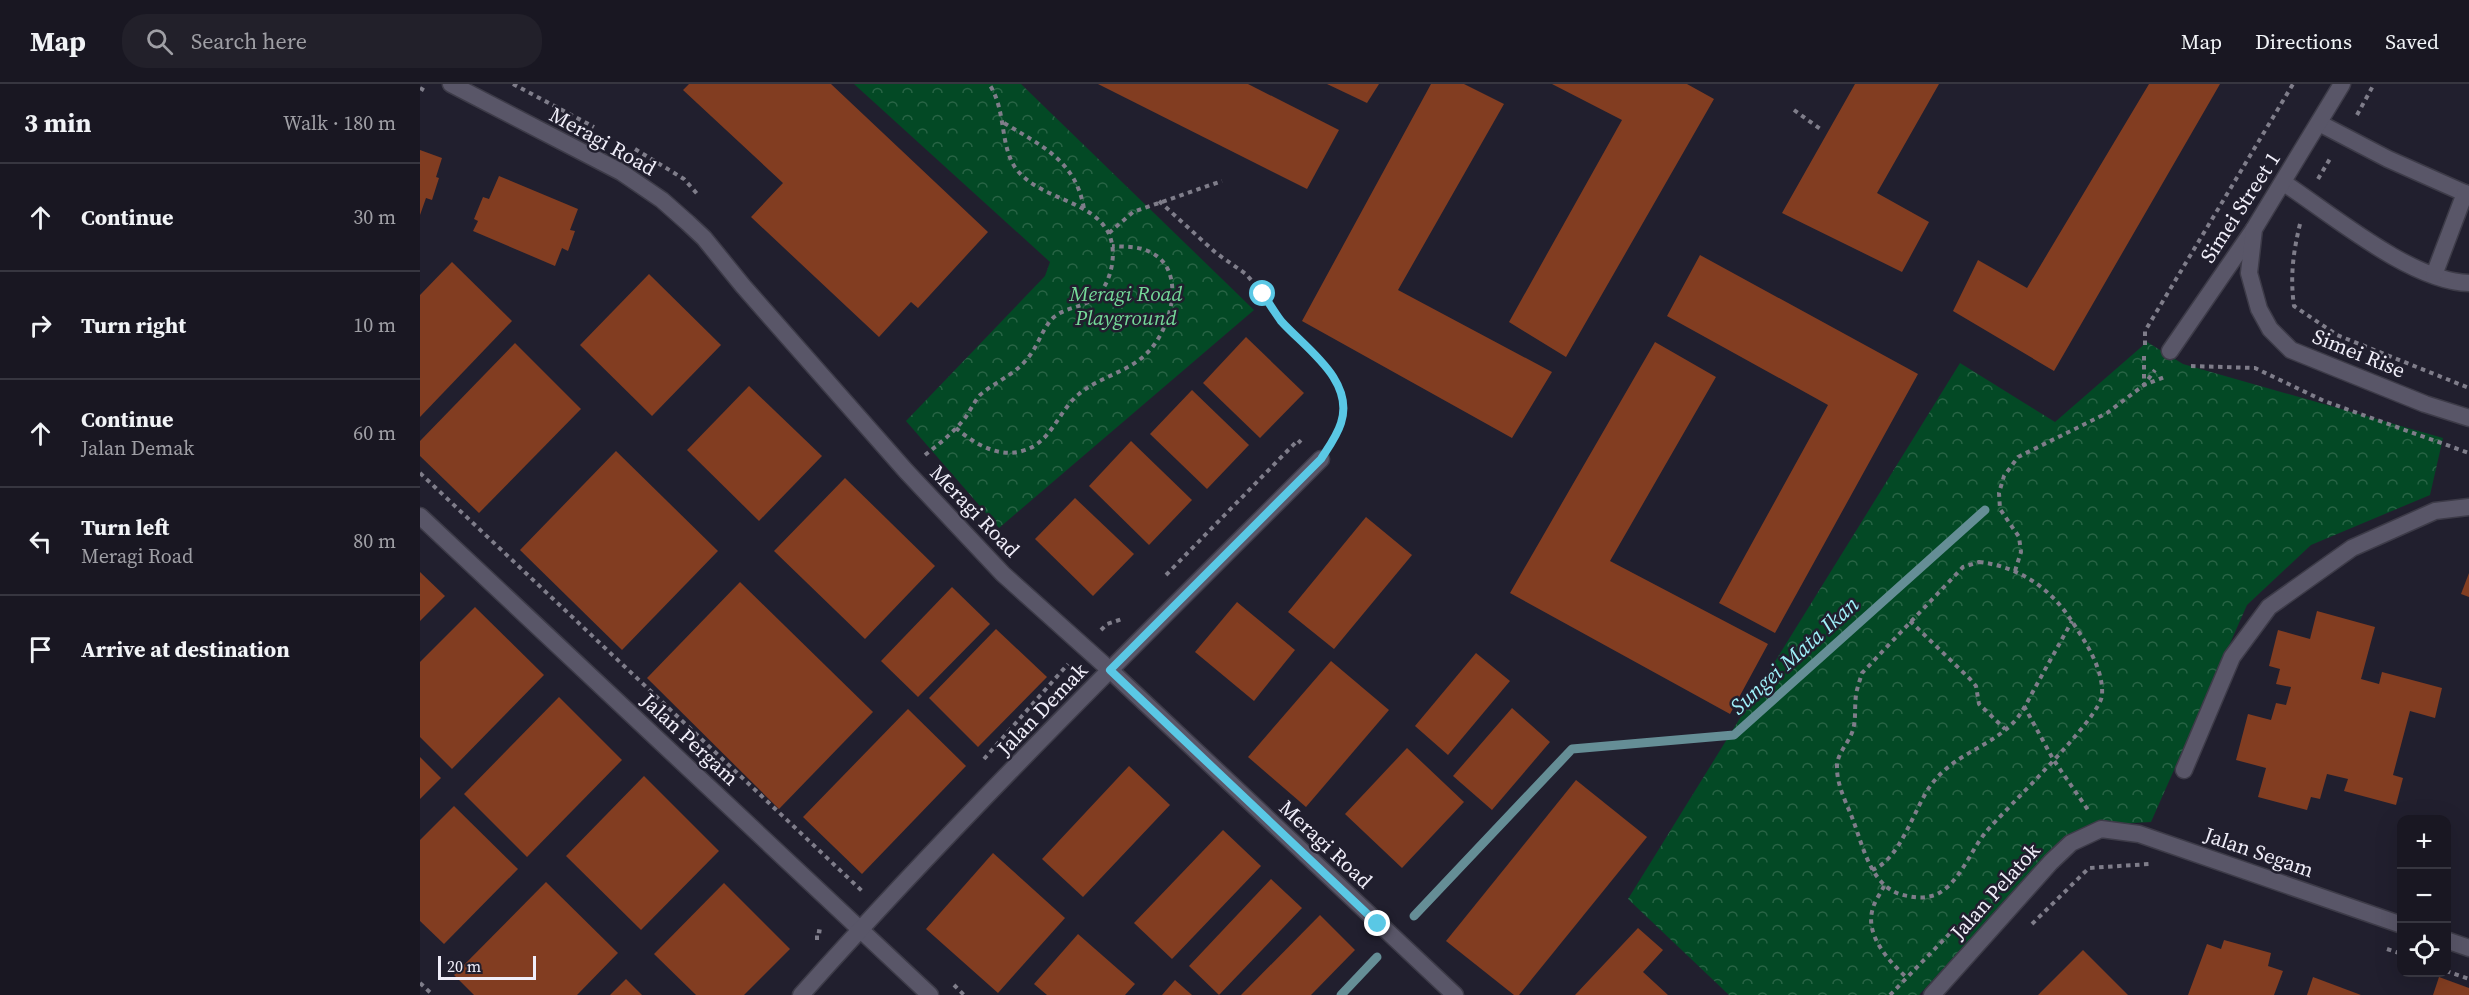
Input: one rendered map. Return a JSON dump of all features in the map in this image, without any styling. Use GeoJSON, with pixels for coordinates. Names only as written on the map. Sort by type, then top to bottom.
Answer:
{"type":"FeatureCollection","features":[{"type":"Feature","properties":{"kind":"street","name":"Meragi Road"},"geometry":{"type":"LineString","coordinates":[[451,84],[621,172],[662,200],[704,238],[743,286],[906,471],[1003,574],[1110,670],[1455,995]]}},
{"type":"Feature","properties":{"kind":"street","name":"Simei Street 1"},"geometry":{"type":"LineString","coordinates":[[2170,351],[2284,183],[2342,84]]}},
{"type":"Feature","properties":{"kind":"street"},"geometry":{"type":"LineString","coordinates":[[2319,123],[2388,159],[2467,194],[2434,275]]}},
{"type":"Feature","properties":{"kind":"street"},"geometry":{"type":"LineString","coordinates":[[2284,183],[2377,247],[2409,266],[2455,282],[2469,283]]}},
{"type":"Feature","properties":{"kind":"street","name":"Simei Rise"},"geometry":{"type":"LineString","coordinates":[[2254,229],[2249,273],[2253,292],[2270,329],[2291,350],[2425,404],[2469,418]]}},
{"type":"Feature","properties":{"kind":"street","name":"Jalan Demak"},"geometry":{"type":"LineString","coordinates":[[801,995],[860,930],[1110,670],[1321,459]]}},
{"type":"Feature","properties":{"kind":"street"},"geometry":{"type":"LineString","coordinates":[[2184,770],[2232,657],[2269,607],[2352,548],[2435,510],[2469,507]]}},
{"type":"Feature","properties":{"kind":"street","name":"Jalan Pergam"},"geometry":{"type":"LineString","coordinates":[[420,516],[930,995]]}},
{"type":"Feature","properties":{"kind":"street","name":"Jalan Segam"},"geometry":{"type":"LineString","coordinates":[[2101,830],[2139,834],[2397,923]]}},
{"type":"Feature","properties":{"kind":"street","name":"Jalan Pelatok"},"geometry":{"type":"LineString","coordinates":[[1932,995],[2051,862],[2071,843],[2101,830]]}},
{"type":"Feature","properties":{"kind":"street"},"geometry":{"type":"LineString","coordinates":[[2451,942],[2469,948]]}},
{"type":"Feature","properties":{"kind":"path"},"geometry":{"type":"LineString","coordinates":[[906,471],[956,428],[980,396],[1010,376],[1027,359],[1056,316],[1084,305],[1100,292],[1111,268],[1112,246],[1108,233],[1095,216],[1030,183],[1016,168],[1007,146],[996,93],[989,84]]}},
{"type":"Feature","properties":{"kind":"path"},"geometry":{"type":"LineString","coordinates":[[2144,385],[2145,331],[2293,84]]}},
{"type":"Feature","properties":{"kind":"path"},"geometry":{"type":"LineString","coordinates":[[2374,84],[2307,198],[2293,252],[2290,280],[2294,306],[2337,335],[2469,388]]}},
{"type":"Feature","properties":{"kind":"path"},"geometry":{"type":"LineString","coordinates":[[420,88],[438,97]]}},
{"type":"Feature","properties":{"kind":"path"},"geometry":{"type":"LineString","coordinates":[[1794,110],[1823,131]]}},
{"type":"Feature","properties":{"kind":"path"},"geometry":{"type":"LineString","coordinates":[[1004,123],[1060,158],[1082,195],[1084,209]]}},
{"type":"Feature","properties":{"kind":"path"},"geometry":{"type":"LineString","coordinates":[[1108,233],[1133,212],[1159,201],[1222,181]]}},
{"type":"Feature","properties":{"kind":"path"},"geometry":{"type":"LineString","coordinates":[[1159,201],[1216,253],[1245,274],[1263,294],[1280,319],[1328,368],[1338,386],[1344,407],[1341,423],[1321,459]]}},
{"type":"Feature","properties":{"kind":"path"},"geometry":{"type":"LineString","coordinates":[[956,428],[971,441],[988,448],[1010,453],[1028,449],[1044,440],[1077,395],[1136,362],[1153,347],[1159,338],[1169,311],[1172,284],[1169,271],[1154,253],[1139,248],[1112,246]]}},
{"type":"Feature","properties":{"kind":"path"},"geometry":{"type":"LineString","coordinates":[[2144,385],[2170,351]]}},
{"type":"Feature","properties":{"kind":"path"},"geometry":{"type":"LineString","coordinates":[[2183,369],[2193,365],[2255,368],[2324,401],[2469,453]]}},
{"type":"Feature","properties":{"kind":"path"},"geometry":{"type":"LineString","coordinates":[[2015,571],[2021,552],[2019,537],[2000,509],[1999,493],[2004,476],[2018,457],[2107,412],[2144,385],[2173,373]]}},
{"type":"Feature","properties":{"kind":"path"},"geometry":{"type":"LineString","coordinates":[[420,473],[865,894]]}},
{"type":"Feature","properties":{"kind":"path"},"geometry":{"type":"LineString","coordinates":[[1979,562],[1996,564],[2015,571],[2039,585],[2053,597],[2072,621],[2096,664],[2101,678],[2103,696],[2087,723],[1985,834],[1951,882],[1936,894],[1918,898],[1902,896],[1884,886],[1872,870],[1840,785],[1836,767],[1851,734],[1856,716],[1856,696],[1862,673],[1964,567],[1979,562]]}},
{"type":"Feature","properties":{"kind":"path"},"geometry":{"type":"LineString","coordinates":[[1911,621],[1976,686],[1979,704],[2005,729]]}},
{"type":"Feature","properties":{"kind":"path"},"geometry":{"type":"LineString","coordinates":[[1872,870],[1883,866],[1892,854],[1929,787],[1943,769],[1959,756],[1984,745],[2013,723],[2072,621]]}},
{"type":"Feature","properties":{"kind":"path"},"geometry":{"type":"LineString","coordinates":[[1059,662],[1059,673]]}},
{"type":"Feature","properties":{"kind":"path"},"geometry":{"type":"LineString","coordinates":[[2024,706],[2053,759],[2101,830]]}},
{"type":"Feature","properties":{"kind":"path"},"geometry":{"type":"LineString","coordinates":[[2078,814],[2086,807],[2097,808]]}},
{"type":"Feature","properties":{"kind":"path"},"geometry":{"type":"LineString","coordinates":[[2025,931],[2089,868],[2157,864]]}},
{"type":"Feature","properties":{"kind":"path"},"geometry":{"type":"LineString","coordinates":[[1884,886],[1872,908],[1871,927],[1879,946],[1913,983]]}},
{"type":"Feature","properties":{"kind":"path"},"geometry":{"type":"LineString","coordinates":[[1890,995],[1963,920]]}},
{"type":"Feature","properties":{"kind":"path"},"geometry":{"type":"LineString","coordinates":[[2379,946],[2397,952]]}},
{"type":"Feature","properties":{"kind":"path"},"geometry":{"type":"LineString","coordinates":[[2451,973],[2469,979]]}},
{"type":"Feature","properties":{"kind":"path"},"geometry":{"type":"LineString","coordinates":[[420,983],[433,995]]}},
{"type":"Feature","properties":{"kind":"green space","name":"Meragi Road Playground"},"geometry":{"type":"Polygon","coordinates":[[[854,84],[1021,84],[1254,310],[999,528],[906,421],[1045,276],[1050,262],[854,84]]]}},
{"type":"Feature","properties":{"kind":"green space"},"geometry":{"type":"Polygon","coordinates":[[[2147,342],[2183,364],[2443,438],[2430,495],[2311,545],[2247,605],[2151,822],[2097,825],[2059,842],[1919,995],[1729,995],[1628,899],[1960,363],[2055,422],[2147,342]]]}},
{"type":"Feature","properties":{"kind":"building"},"geometry":{"type":"Polygon","coordinates":[[[689,84],[831,84],[988,232],[918,308],[911,302],[879,337],[751,217],[783,183],[683,90],[689,84]]]}},
{"type":"Feature","properties":{"kind":"building"},"geometry":{"type":"Polygon","coordinates":[[[1098,84],[1248,84],[1339,130],[1307,189],[1098,84]]]}},
{"type":"Feature","properties":{"kind":"building"},"geometry":{"type":"Polygon","coordinates":[[[1327,84],[1379,84],[1367,103],[1327,84]]]}},
{"type":"Feature","properties":{"kind":"building"},"geometry":{"type":"Polygon","coordinates":[[[1431,84],[1464,84],[1504,104],[1398,290],[1552,372],[1512,438],[1302,321],[1431,84]]]}},
{"type":"Feature","properties":{"kind":"building"},"geometry":{"type":"Polygon","coordinates":[[[1552,84],[1687,84],[1714,99],[1566,357],[1509,322],[1622,120],[1552,84]]]}},
{"type":"Feature","properties":{"kind":"building"},"geometry":{"type":"Polygon","coordinates":[[[1855,84],[1939,84],[1877,193],[1929,222],[1902,272],[1782,213],[1855,84]]]}},
{"type":"Feature","properties":{"kind":"building"},"geometry":{"type":"Polygon","coordinates":[[[2149,84],[2220,84],[2054,371],[1953,311],[1978,260],[2027,288],[2149,84]]]}},
{"type":"Feature","properties":{"kind":"building"},"geometry":{"type":"Polygon","coordinates":[[[420,150],[442,158],[432,200],[426,198],[420,215],[420,150]]]}},
{"type":"Feature","properties":{"kind":"building"},"geometry":{"type":"Polygon","coordinates":[[[499,176],[578,209],[570,230],[575,231],[568,251],[562,248],[555,266],[473,231],[478,221],[474,219],[483,197],[489,199],[499,176]]]}},
{"type":"Feature","properties":{"kind":"building"},"geometry":{"type":"Polygon","coordinates":[[[1700,255],[1918,374],[1775,633],[1719,603],[1828,405],[1667,316],[1700,255]]]}},
{"type":"Feature","properties":{"kind":"building"},"geometry":{"type":"Polygon","coordinates":[[[452,262],[512,321],[420,417],[420,295],[452,262]]]}},
{"type":"Feature","properties":{"kind":"building"},"geometry":{"type":"Polygon","coordinates":[[[649,274],[721,345],[652,416],[580,345],[649,274]]]}},
{"type":"Feature","properties":{"kind":"building"},"geometry":{"type":"Polygon","coordinates":[[[1246,337],[1304,393],[1260,438],[1203,383],[1246,337]]]}},
{"type":"Feature","properties":{"kind":"building"},"geometry":{"type":"Polygon","coordinates":[[[1655,342],[1716,377],[1610,561],[1768,644],[1730,714],[1510,593],[1655,342]]]}},
{"type":"Feature","properties":{"kind":"building"},"geometry":{"type":"Polygon","coordinates":[[[515,343],[581,409],[479,513],[420,456],[420,441],[515,343]]]}},
{"type":"Feature","properties":{"kind":"building"},"geometry":{"type":"Polygon","coordinates":[[[749,386],[822,456],[759,521],[687,450],[749,386]]]}},
{"type":"Feature","properties":{"kind":"building"},"geometry":{"type":"Polygon","coordinates":[[[1192,390],[1249,445],[1207,489],[1150,434],[1192,390]]]}},
{"type":"Feature","properties":{"kind":"building"},"geometry":{"type":"Polygon","coordinates":[[[1131,441],[1192,500],[1149,545],[1089,486],[1131,441]]]}},
{"type":"Feature","properties":{"kind":"building"},"geometry":{"type":"Polygon","coordinates":[[[616,451],[718,551],[622,650],[520,550],[616,451]]]}},
{"type":"Feature","properties":{"kind":"building"},"geometry":{"type":"Polygon","coordinates":[[[845,478],[935,566],[865,639],[774,551],[845,478]]]}},
{"type":"Feature","properties":{"kind":"building"},"geometry":{"type":"Polygon","coordinates":[[[1075,498],[1134,554],[1093,596],[1035,539],[1075,498]]]}},
{"type":"Feature","properties":{"kind":"building"},"geometry":{"type":"Polygon","coordinates":[[[1366,517],[1412,555],[1334,649],[1288,612],[1366,517]]]}},
{"type":"Feature","properties":{"kind":"building"},"geometry":{"type":"Polygon","coordinates":[[[420,572],[445,596],[420,621],[420,572]]]}},
{"type":"Feature","properties":{"kind":"building"},"geometry":{"type":"Polygon","coordinates":[[[2469,573],[2469,597],[2461,594],[2469,573]]]}},
{"type":"Feature","properties":{"kind":"building"},"geometry":{"type":"Polygon","coordinates":[[[740,582],[873,712],[779,809],[647,678],[740,582]]]}},
{"type":"Feature","properties":{"kind":"building"},"geometry":{"type":"Polygon","coordinates":[[[952,587],[990,624],[918,697],[881,661],[952,587]]]}},
{"type":"Feature","properties":{"kind":"building"},"geometry":{"type":"Polygon","coordinates":[[[1237,602],[1295,650],[1254,701],[1195,652],[1237,602]]]}},
{"type":"Feature","properties":{"kind":"building"},"geometry":{"type":"Polygon","coordinates":[[[475,607],[544,675],[452,769],[420,737],[420,662],[475,607]]]}},
{"type":"Feature","properties":{"kind":"building"},"geometry":{"type":"Polygon","coordinates":[[[2317,611],[2375,627],[2361,679],[2379,684],[2382,672],[2442,688],[2435,718],[2410,711],[2393,775],[2403,778],[2396,805],[2344,791],[2348,779],[2327,774],[2320,799],[2311,797],[2307,810],[2258,797],[2266,768],[2236,760],[2248,714],[2271,720],[2276,703],[2286,705],[2291,687],[2276,684],[2280,669],[2269,666],[2278,630],[2310,639],[2317,611]]]}},
{"type":"Feature","properties":{"kind":"building"},"geometry":{"type":"Polygon","coordinates":[[[996,629],[1047,677],[978,747],[929,698],[996,629]]]}},
{"type":"Feature","properties":{"kind":"building"},"geometry":{"type":"Polygon","coordinates":[[[1476,653],[1510,681],[1448,755],[1415,726],[1476,653]]]}},
{"type":"Feature","properties":{"kind":"building"},"geometry":{"type":"Polygon","coordinates":[[[1331,661],[1389,710],[1306,807],[1248,757],[1331,661]]]}},
{"type":"Feature","properties":{"kind":"building"},"geometry":{"type":"Polygon","coordinates":[[[559,697],[622,760],[527,857],[464,794],[559,697]]]}},
{"type":"Feature","properties":{"kind":"building"},"geometry":{"type":"Polygon","coordinates":[[[1512,708],[1550,742],[1492,810],[1453,776],[1512,708]]]}},
{"type":"Feature","properties":{"kind":"building"},"geometry":{"type":"Polygon","coordinates":[[[908,709],[966,766],[862,874],[803,817],[908,709]]]}},
{"type":"Feature","properties":{"kind":"building"},"geometry":{"type":"Polygon","coordinates":[[[1407,748],[1464,802],[1402,868],[1345,814],[1407,748]]]}},
{"type":"Feature","properties":{"kind":"building"},"geometry":{"type":"Polygon","coordinates":[[[420,757],[441,778],[420,799],[420,757]]]}},
{"type":"Feature","properties":{"kind":"building"},"geometry":{"type":"Polygon","coordinates":[[[1129,766],[1170,805],[1083,897],[1042,859],[1129,766]]]}},
{"type":"Feature","properties":{"kind":"building"},"geometry":{"type":"Polygon","coordinates":[[[644,776],[719,851],[641,930],[566,856],[644,776]]]}},
{"type":"Feature","properties":{"kind":"building"},"geometry":{"type":"Polygon","coordinates":[[[1576,780],[1647,837],[1519,995],[1514,995],[1446,941],[1576,780]]]}},
{"type":"Feature","properties":{"kind":"building"},"geometry":{"type":"Polygon","coordinates":[[[454,806],[518,869],[444,944],[420,921],[420,840],[454,806]]]}},
{"type":"Feature","properties":{"kind":"building"},"geometry":{"type":"Polygon","coordinates":[[[1223,830],[1261,866],[1172,959],[1134,923],[1223,830]]]}},
{"type":"Feature","properties":{"kind":"building"},"geometry":{"type":"Polygon","coordinates":[[[993,853],[1065,918],[998,993],[926,929],[993,853]]]}},
{"type":"Feature","properties":{"kind":"building"},"geometry":{"type":"Polygon","coordinates":[[[1271,879],[1302,908],[1219,995],[1189,966],[1271,879]]]}},
{"type":"Feature","properties":{"kind":"building"},"geometry":{"type":"Polygon","coordinates":[[[546,882],[618,953],[577,995],[474,995],[454,975],[546,882]]]}},
{"type":"Feature","properties":{"kind":"building"},"geometry":{"type":"Polygon","coordinates":[[[724,883],[790,949],[744,995],[696,995],[654,954],[724,883]]]}},
{"type":"Feature","properties":{"kind":"building"},"geometry":{"type":"Polygon","coordinates":[[[1320,915],[1355,950],[1311,995],[1241,995],[1320,915]]]}},
{"type":"Feature","properties":{"kind":"building"},"geometry":{"type":"Polygon","coordinates":[[[1638,928],[1663,950],[1643,972],[1668,995],[1575,995],[1638,928]]]}},
{"type":"Feature","properties":{"kind":"building"},"geometry":{"type":"Polygon","coordinates":[[[1078,934],[1135,984],[1125,995],[1047,995],[1034,984],[1078,934]]]}},
{"type":"Feature","properties":{"kind":"building"},"geometry":{"type":"Polygon","coordinates":[[[2224,940],[2271,953],[2268,966],[2283,971],[2274,995],[2188,995],[2207,944],[2221,949],[2224,940]]]}},
{"type":"Feature","properties":{"kind":"building"},"geometry":{"type":"Polygon","coordinates":[[[2083,950],[2128,995],[2038,995],[2083,950]]]}},
{"type":"Feature","properties":{"kind":"building"},"geometry":{"type":"Polygon","coordinates":[[[2313,977],[2361,995],[2307,995],[2313,977]]]}},
{"type":"Feature","properties":{"kind":"building"},"geometry":{"type":"Polygon","coordinates":[[[2439,977],[2469,988],[2469,995],[2433,995],[2439,977]]]}},
{"type":"Feature","properties":{"kind":"building"},"geometry":{"type":"Polygon","coordinates":[[[626,979],[642,995],[610,995],[626,979]]]}},
{"type":"Feature","properties":{"kind":"building"},"geometry":{"type":"Polygon","coordinates":[[[1175,980],[1192,995],[1162,995],[1175,980]]]}},
{"type":"Feature","properties":{"kind":"waterway","name":"Sungei Mata Ikan"},"geometry":{"type":"LineString","coordinates":[[1414,916],[1572,749],[1734,735],[1985,510]]}},
{"type":"Feature","properties":{"kind":"waterway","name":"Sungei Mata Ikan"},"geometry":{"type":"LineString","coordinates":[[1341,995],[1377,957]]}},
{"type":"Feature","properties":{"kind":"route"},"geometry":{"type":"LineString","coordinates":[[1263,294],[1280,319],[1328,368],[1338,386],[1344,407],[1341,423],[1321,459],[1110,670],[1378,924]]}}]}
